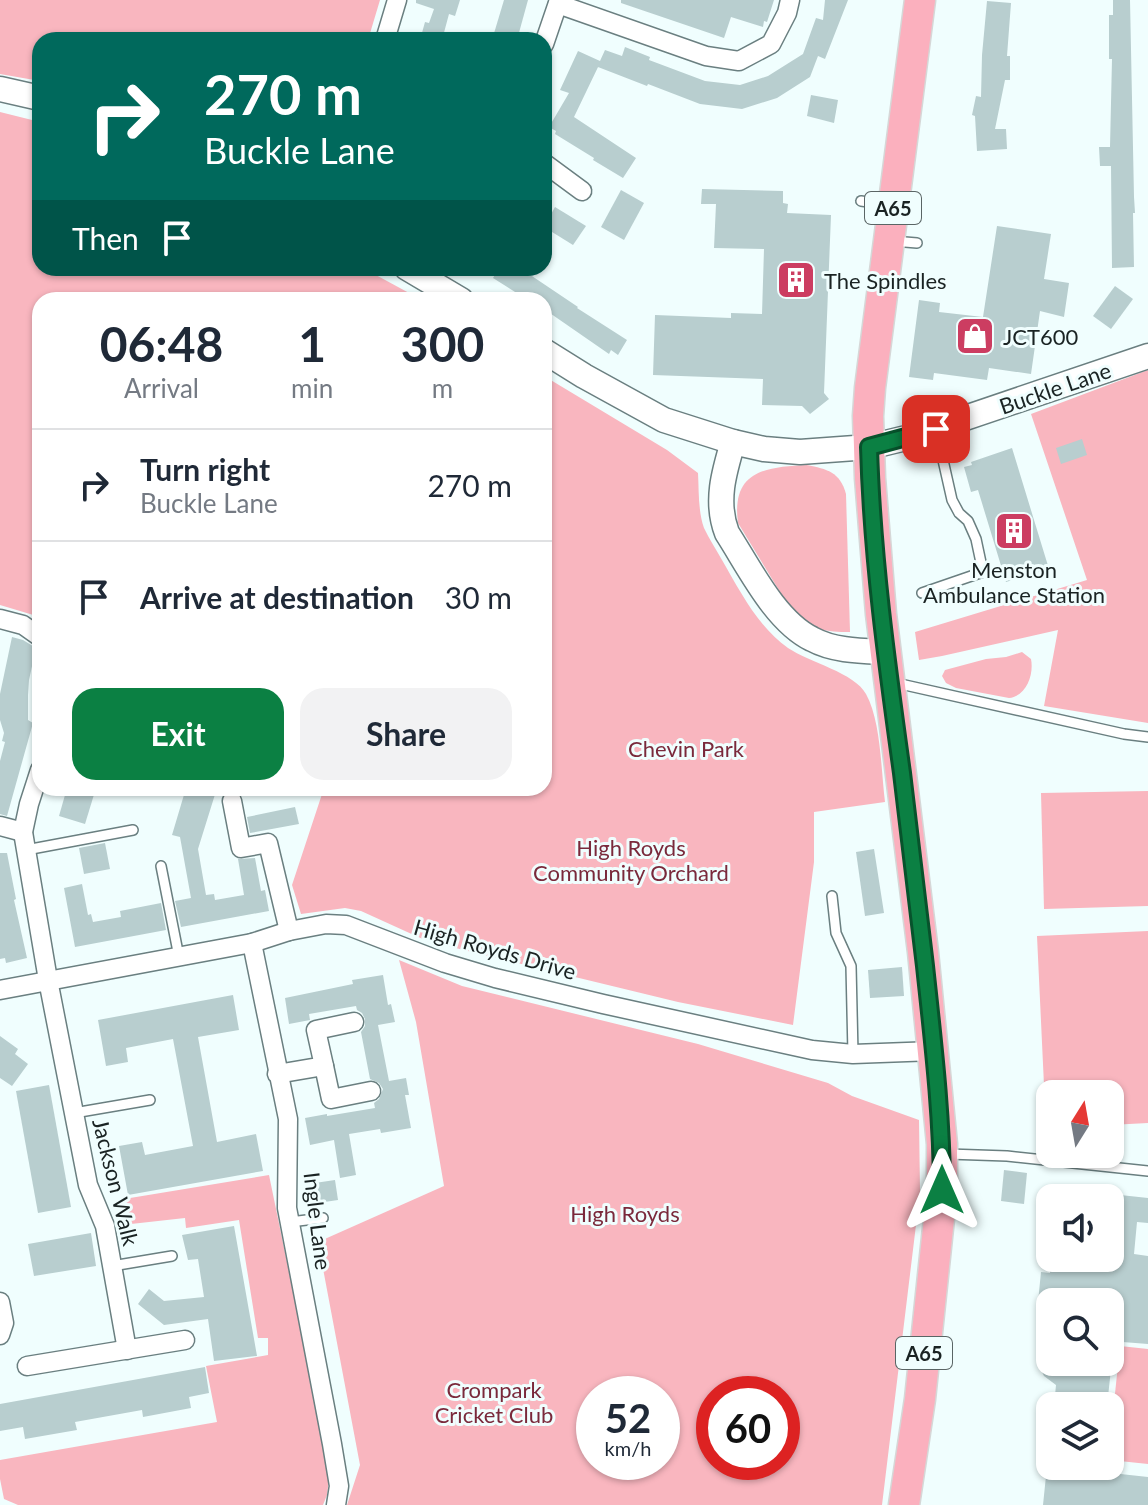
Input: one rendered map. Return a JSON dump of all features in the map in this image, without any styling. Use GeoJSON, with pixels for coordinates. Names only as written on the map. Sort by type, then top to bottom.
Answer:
{"type":"FeatureCollection","features":[{"type":"Feature","properties":{"kind":"main road","name":"A65"},"geometry":{"type":"LineString","coordinates":[[904,1505],[920,1399],[942,1190],[942,1153],[934,1051],[887,666],[871,498],[869,399],[903,242],[894,206],[920,0]]}},
{"type":"Feature","properties":{"kind":"street"},"geometry":{"type":"LineString","coordinates":[[387,32],[397,0]]}},
{"type":"Feature","properties":{"kind":"street"},"geometry":{"type":"LineString","coordinates":[[548,32],[559,2],[706,56],[739,61],[771,44],[790,0]]}},
{"type":"Feature","properties":{"kind":"street"},"geometry":{"type":"LineString","coordinates":[[0,89],[32,96]]}},
{"type":"Feature","properties":{"kind":"street"},"geometry":{"type":"LineString","coordinates":[[552,169],[582,191]]}},
{"type":"Feature","properties":{"kind":"street"},"geometry":{"type":"LineString","coordinates":[[420,276],[448,292]]}},
{"type":"Feature","properties":{"kind":"street","name":"Buckle Lane"},"geometry":{"type":"LineString","coordinates":[[552,356],[664,420],[733,442],[800,452],[869,447],[936,429],[1148,356]]}},
{"type":"Feature","properties":{"kind":"street"},"geometry":{"type":"LineString","coordinates":[[733,442],[722,485],[721,518],[727,533],[779,614],[814,641],[849,650],[887,666]]}},
{"type":"Feature","properties":{"kind":"street"},"geometry":{"type":"LineString","coordinates":[[0,619],[23,625],[32,631]]}},
{"type":"Feature","properties":{"kind":"street"},"geometry":{"type":"LineString","coordinates":[[0,826],[24,841],[32,795]]}},
{"type":"Feature","properties":{"kind":"street"},"geometry":{"type":"LineString","coordinates":[[232,801],[241,848],[268,843],[289,931]]}},
{"type":"Feature","properties":{"kind":"street","name":"Jackson Walk"},"geometry":{"type":"LineString","coordinates":[[24,841],[88,1185],[105,1226],[127,1350]]}},
{"type":"Feature","properties":{"kind":"street","name":"High Royds Drive"},"geometry":{"type":"LineString","coordinates":[[0,990],[252,943],[289,931],[326,924],[346,925],[445,963],[495,978],[812,1050],[853,1054],[934,1051]]}},
{"type":"Feature","properties":{"kind":"street","name":"Ingle Lane"},"geometry":{"type":"LineString","coordinates":[[252,943],[288,1119],[286,1187],[290,1222],[339,1486],[336,1505]]}},
{"type":"Feature","properties":{"kind":"street"},"geometry":{"type":"LineString","coordinates":[[354,1022],[316,1030],[331,1099],[371,1091]]}},
{"type":"Feature","properties":{"kind":"street"},"geometry":{"type":"LineString","coordinates":[[277,1074],[324,1066]]}},
{"type":"Feature","properties":{"kind":"street"},"geometry":{"type":"LineString","coordinates":[[0,1302],[4,1323],[0,1335]]}},
{"type":"Feature","properties":{"kind":"street"},"geometry":{"type":"LineString","coordinates":[[27,1366],[185,1340]]}},
{"type":"Feature","properties":{"kind":"lane"},"geometry":{"type":"LineString","coordinates":[[861,201],[894,206]]}},
{"type":"Feature","properties":{"kind":"lane"},"geometry":{"type":"LineString","coordinates":[[922,593],[983,572],[976,539],[968,521],[952,500],[936,429]]}},
{"type":"Feature","properties":{"kind":"lane"},"geometry":{"type":"LineString","coordinates":[[887,666],[1124,734],[1148,737]]}},
{"type":"Feature","properties":{"kind":"lane"},"geometry":{"type":"LineString","coordinates":[[24,841],[133,830]]}},
{"type":"Feature","properties":{"kind":"lane"},"geometry":{"type":"LineString","coordinates":[[161,866],[179,957]]}},
{"type":"Feature","properties":{"kind":"lane"},"geometry":{"type":"LineString","coordinates":[[832,896],[836,933],[851,966],[853,1054]]}},
{"type":"Feature","properties":{"kind":"lane"},"geometry":{"type":"LineString","coordinates":[[74,1113],[150,1100]]}},
{"type":"Feature","properties":{"kind":"lane"},"geometry":{"type":"LineString","coordinates":[[942,1153],[1007,1156],[1148,1171]]}},
{"type":"Feature","properties":{"kind":"lane"},"geometry":{"type":"LineString","coordinates":[[290,1222],[323,1218]]}},
{"type":"Feature","properties":{"kind":"lane"},"geometry":{"type":"LineString","coordinates":[[112,1266],[172,1256]]}},
{"type":"Feature","properties":{"kind":"green space"},"geometry":{"type":"Polygon","coordinates":[[[0,0],[380,0],[370,32],[32,32],[32,80],[0,74],[0,0]]]}},
{"type":"Feature","properties":{"kind":"green space"},"geometry":{"type":"Polygon","coordinates":[[[0,112],[32,120],[32,276],[378,276],[407,292],[32,292],[32,615],[0,605],[0,112]]]}},
{"type":"Feature","properties":{"kind":"green space"},"geometry":{"type":"Polygon","coordinates":[[[1148,370],[1148,723],[1044,706],[1058,630],[919,660],[915,632],[1087,580],[1031,414],[1148,370]]]}},
{"type":"Feature","properties":{"kind":"green space","name":"Chevin Park"},"geometry":{"type":"Polygon","coordinates":[[[552,381],[667,450],[698,473],[704,528],[759,619],[788,648],[852,680],[866,694],[875,718],[885,802],[814,812],[814,862],[793,1025],[678,1002],[427,941],[361,911],[345,908],[301,914],[292,885],[321,796],[552,796],[552,381]]]}},
{"type":"Feature","properties":{"kind":"green space"},"geometry":{"type":"Polygon","coordinates":[[[807,465],[832,473],[846,494],[850,632],[820,629],[794,615],[738,523],[740,492],[754,475],[778,468],[807,465]]]}},
{"type":"Feature","properties":{"kind":"green space"},"geometry":{"type":"Polygon","coordinates":[[[1022,652],[1031,659],[1028,683],[1020,693],[1009,698],[956,688],[946,683],[942,676],[945,670],[1022,652]]]}},
{"type":"Feature","properties":{"kind":"green space"},"geometry":{"type":"Polygon","coordinates":[[[1148,791],[1148,906],[1044,909],[1041,793],[1148,791]]]}},
{"type":"Feature","properties":{"kind":"green space"},"geometry":{"type":"Polygon","coordinates":[[[1148,931],[1148,1123],[1124,1124],[1124,1080],[1044,1080],[1037,936],[1148,931]]]}},
{"type":"Feature","properties":{"kind":"green space","name":"High Royds"},"geometry":{"type":"Polygon","coordinates":[[[399,960],[462,986],[698,1044],[828,1083],[852,1096],[919,1120],[920,1192],[882,1505],[347,1505],[360,1465],[318,1242],[444,1186],[416,1022],[399,960]]]}},
{"type":"Feature","properties":{"kind":"green space"},"geometry":{"type":"Polygon","coordinates":[[[269,1175],[330,1471],[323,1505],[18,1505],[4,1499],[0,1460],[217,1422],[206,1366],[268,1355],[268,1338],[258,1338],[239,1220],[186,1228],[185,1218],[122,1225],[118,1200],[269,1175]]]}},
{"type":"Feature","properties":{"kind":"green space"},"geometry":{"type":"Polygon","coordinates":[[[1124,1346],[1148,1349],[1148,1464],[1124,1461],[1124,1392],[1115,1392],[1117,1376],[1124,1376],[1124,1346]]]}},
{"type":"Feature","properties":{"kind":"building"},"geometry":{"type":"Polygon","coordinates":[[[416,0],[460,0],[455,16],[449,14],[444,32],[422,32],[434,9],[416,3],[416,0]]]}},
{"type":"Feature","properties":{"kind":"building"},"geometry":{"type":"Polygon","coordinates":[[[504,0],[528,0],[519,32],[494,32],[504,0]]]}},
{"type":"Feature","properties":{"kind":"building"},"geometry":{"type":"Polygon","coordinates":[[[621,0],[774,0],[763,27],[731,17],[724,38],[621,3],[621,0]]]}},
{"type":"Feature","properties":{"kind":"building"},"geometry":{"type":"Polygon","coordinates":[[[825,0],[848,0],[825,59],[818,56],[810,77],[777,98],[742,109],[700,104],[598,67],[574,117],[636,158],[623,178],[555,134],[552,129],[552,122],[569,93],[560,90],[578,51],[600,61],[605,50],[622,56],[625,47],[650,57],[649,60],[705,81],[740,85],[768,76],[803,54],[816,18],[823,20],[825,0]]]}},
{"type":"Feature","properties":{"kind":"building"},"geometry":{"type":"Polygon","coordinates":[[[1113,0],[1130,0],[1135,213],[1134,267],[1112,268],[1111,166],[1100,166],[1099,147],[1110,147],[1112,59],[1109,59],[1109,15],[1113,15],[1113,0]]]}},
{"type":"Feature","properties":{"kind":"building"},"geometry":{"type":"Polygon","coordinates":[[[987,1],[1011,3],[1007,56],[1010,56],[1010,80],[1005,80],[995,129],[1006,129],[1007,149],[977,151],[975,116],[972,115],[976,96],[981,97],[987,1]]]}},
{"type":"Feature","properties":{"kind":"building"},"geometry":{"type":"Polygon","coordinates":[[[811,95],[838,100],[834,123],[807,116],[811,95]]]}},
{"type":"Feature","properties":{"kind":"building","name":"The Spindles"},"geometry":{"type":"Polygon","coordinates":[[[702,189],[783,191],[783,203],[788,204],[787,213],[831,215],[824,393],[829,399],[810,414],[802,406],[762,405],[763,379],[653,375],[655,315],[731,318],[731,313],[762,314],[764,249],[714,248],[716,204],[701,204],[702,189]]]}},
{"type":"Feature","properties":{"kind":"building"},"geometry":{"type":"Polygon","coordinates":[[[621,190],[644,203],[624,240],[601,227],[621,190]]]}},
{"type":"Feature","properties":{"kind":"building"},"geometry":{"type":"Polygon","coordinates":[[[555,207],[586,226],[573,245],[552,232],[555,207]]]}},
{"type":"Feature","properties":{"kind":"building"},"geometry":{"type":"Polygon","coordinates":[[[997,226],[1051,234],[1044,279],[1069,283],[1064,317],[1040,311],[1031,374],[989,368],[987,380],[934,373],[933,380],[909,377],[919,300],[940,303],[939,312],[983,317],[997,226]]]}},
{"type":"Feature","properties":{"kind":"building"},"geometry":{"type":"Polygon","coordinates":[[[532,276],[627,340],[618,355],[611,350],[609,354],[552,315],[552,292],[515,292],[493,278],[532,276]]]}},
{"type":"Feature","properties":{"kind":"building"},"geometry":{"type":"Polygon","coordinates":[[[1115,286],[1133,299],[1111,329],[1093,316],[1115,286]]]}},
{"type":"Feature","properties":{"kind":"building"},"geometry":{"type":"Polygon","coordinates":[[[1082,439],[1087,455],[1061,464],[1056,448],[1082,439]]]}},
{"type":"Feature","properties":{"kind":"building","name":"Menston Ambulance Station"},"geometry":{"type":"Polygon","coordinates":[[[1012,448],[1049,569],[1006,582],[978,490],[971,492],[964,467],[1012,448]]]}},
{"type":"Feature","properties":{"kind":"building"},"geometry":{"type":"Polygon","coordinates":[[[12,637],[23,640],[32,646],[28,720],[32,727],[7,816],[0,814],[0,761],[5,742],[2,741],[0,694],[12,637]]]}},
{"type":"Feature","properties":{"kind":"building"},"geometry":{"type":"Polygon","coordinates":[[[65,796],[94,796],[85,824],[59,816],[65,796]]]}},
{"type":"Feature","properties":{"kind":"building"},"geometry":{"type":"Polygon","coordinates":[[[184,796],[215,796],[198,849],[206,895],[214,894],[215,900],[244,895],[238,859],[255,858],[261,891],[265,890],[269,911],[181,927],[175,901],[191,898],[180,837],[172,835],[184,796]]]}},
{"type":"Feature","properties":{"kind":"building"},"geometry":{"type":"Polygon","coordinates":[[[295,807],[299,824],[250,833],[247,817],[295,807]]]}},
{"type":"Feature","properties":{"kind":"building"},"geometry":{"type":"Polygon","coordinates":[[[105,843],[110,869],[84,874],[79,848],[105,843]]]}},
{"type":"Feature","properties":{"kind":"building"},"geometry":{"type":"Polygon","coordinates":[[[874,849],[884,913],[865,916],[856,852],[874,849]]]}},
{"type":"Feature","properties":{"kind":"building"},"geometry":{"type":"Polygon","coordinates":[[[0,853],[7,853],[27,958],[6,963],[5,958],[0,959],[0,853]]]}},
{"type":"Feature","properties":{"kind":"building"},"geometry":{"type":"Polygon","coordinates":[[[82,884],[88,915],[91,914],[93,922],[121,917],[120,911],[161,903],[166,930],[75,947],[64,888],[82,884]]]}},
{"type":"Feature","properties":{"kind":"building"},"geometry":{"type":"Polygon","coordinates":[[[902,967],[904,996],[870,998],[868,970],[902,967]]]}},
{"type":"Feature","properties":{"kind":"building"},"geometry":{"type":"Polygon","coordinates":[[[383,975],[388,1005],[391,1004],[395,1022],[378,1025],[389,1081],[406,1078],[409,1095],[405,1095],[411,1128],[349,1134],[356,1175],[340,1178],[334,1140],[310,1145],[305,1118],[375,1108],[374,1103],[383,1089],[370,1079],[361,1032],[365,1019],[356,1006],[309,1014],[310,1020],[289,1024],[285,998],[383,975]]]}},
{"type":"Feature","properties":{"kind":"building"},"geometry":{"type":"Polygon","coordinates":[[[233,995],[239,1030],[198,1037],[217,1142],[256,1134],[263,1171],[128,1195],[119,1146],[142,1142],[145,1155],[193,1146],[173,1039],[126,1048],[128,1062],[106,1066],[98,1020],[233,995]]]}},
{"type":"Feature","properties":{"kind":"building"},"geometry":{"type":"Polygon","coordinates":[[[0,1036],[18,1049],[15,1054],[28,1064],[12,1086],[0,1078],[0,1036]]]}},
{"type":"Feature","properties":{"kind":"building"},"geometry":{"type":"Polygon","coordinates":[[[49,1085],[71,1207],[38,1213],[16,1091],[49,1085]]]}},
{"type":"Feature","properties":{"kind":"building"},"geometry":{"type":"Polygon","coordinates":[[[1004,1170],[1027,1173],[1024,1204],[1001,1201],[1004,1170]]]}},
{"type":"Feature","properties":{"kind":"building"},"geometry":{"type":"Polygon","coordinates":[[[335,1180],[338,1200],[311,1204],[308,1184],[335,1180]]]}},
{"type":"Feature","properties":{"kind":"building"},"geometry":{"type":"Polygon","coordinates":[[[1124,1195],[1148,1198],[1148,1223],[1137,1222],[1134,1254],[1148,1256],[1148,1344],[1124,1342],[1124,1288],[1039,1288],[1041,1272],[1124,1272],[1124,1195]]]}},
{"type":"Feature","properties":{"kind":"building"},"geometry":{"type":"Polygon","coordinates":[[[234,1226],[257,1356],[214,1361],[208,1319],[164,1325],[138,1304],[149,1289],[164,1301],[204,1297],[198,1259],[188,1260],[182,1235],[234,1226]]]}},
{"type":"Feature","properties":{"kind":"building"},"geometry":{"type":"Polygon","coordinates":[[[91,1233],[96,1266],[34,1276],[28,1244],[91,1233]]]}},
{"type":"Feature","properties":{"kind":"building"},"geometry":{"type":"Polygon","coordinates":[[[205,1367],[209,1393],[189,1397],[191,1408],[143,1417],[142,1410],[75,1422],[77,1430],[25,1439],[23,1427],[0,1431],[0,1404],[205,1367]]]}},
{"type":"Feature","properties":{"kind":"building"},"geometry":{"type":"Polygon","coordinates":[[[1044,1376],[1110,1376],[1109,1392],[1055,1392],[1056,1385],[1044,1376]]]}},
{"type":"Feature","properties":{"kind":"building"},"geometry":{"type":"Polygon","coordinates":[[[1124,1474],[1148,1477],[1148,1505],[1043,1505],[1046,1480],[1124,1480],[1124,1474]]]}},
{"type":"Feature","properties":{"kind":"place","name":"The Spindles"},"geometry":{"type":"Point","coordinates":[796,280]}},
{"type":"Feature","properties":{"kind":"place","name":"JCT600"},"geometry":{"type":"Point","coordinates":[975,336]}},
{"type":"Feature","properties":{"kind":"place","name":"Menston Ambulance Station"},"geometry":{"type":"Point","coordinates":[1014,531]}},
{"type":"Feature","properties":{"kind":"route"},"geometry":{"type":"LineString","coordinates":[[936,429],[869,447],[885,652],[934,1051],[942,1144],[942,1190]]}},
{"type":"Feature","properties":{"kind":"park label","name":"High Royds Community Orchard"},"geometry":{"type":"Point","coordinates":[631,860]}},
{"type":"Feature","properties":{"kind":"park label","name":"Crompark Cricket Club"},"geometry":{"type":"Point","coordinates":[494,1402]}}]}
